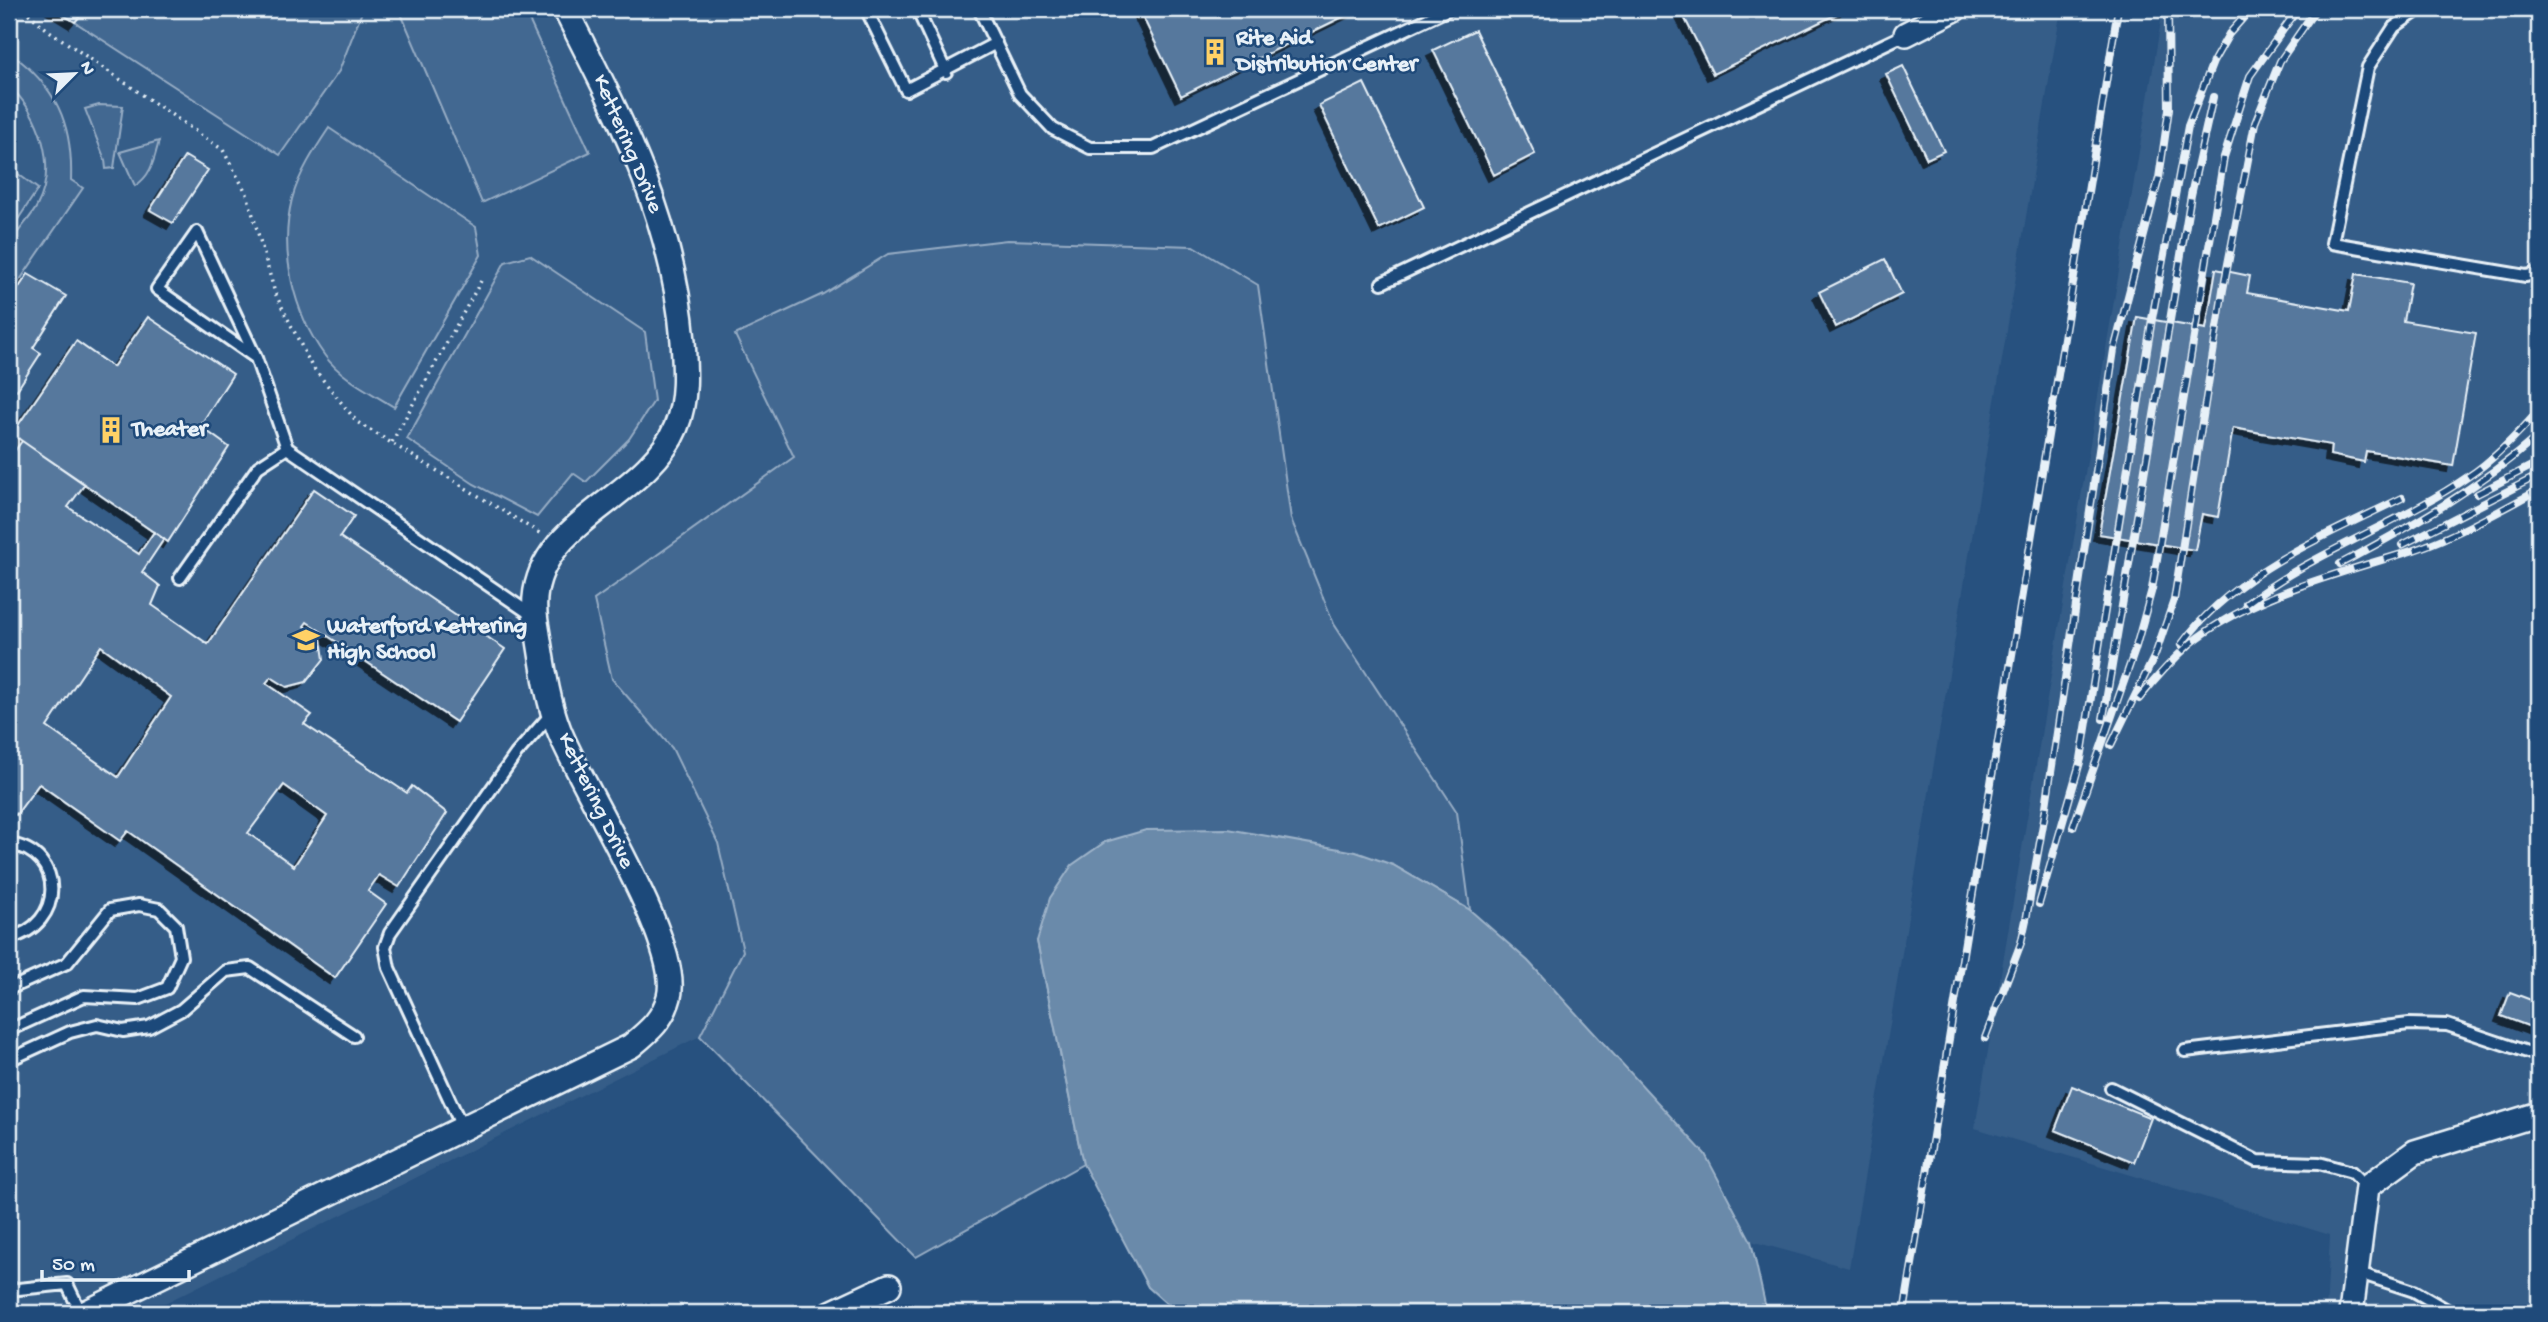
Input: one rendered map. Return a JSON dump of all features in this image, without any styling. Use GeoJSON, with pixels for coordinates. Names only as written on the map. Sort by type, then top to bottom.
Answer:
{"type":"FeatureCollection","features":[{"type":"Feature","properties":{"kind":"street","name":"Kettering Drive"},"geometry":{"type":"LineString","coordinates":[[83,1313],[631,1046],[659,1023],[670,995],[668,969],[657,928],[559,730],[536,617],[540,568],[587,515],[647,468],[664,449],[676,428],[684,398],[685,368],[674,273],[650,187],[635,149],[565,9]]}},
{"type":"Feature","properties":{"kind":"street"},"geometry":{"type":"LineString","coordinates":[[1906,34],[1955,9]]}},
{"type":"Feature","properties":{"kind":"street"},"geometry":{"type":"LineString","coordinates":[[2351,1313],[2367,1187],[2415,1152],[2539,1114]]}},
{"type":"Feature","properties":{"kind":"street"},"geometry":{"type":"LineString","coordinates":[[831,1313],[889,1286]]}},
{"type":"Feature","properties":{"kind":"lane"},"geometry":{"type":"LineString","coordinates":[[866,9],[906,90],[946,72],[996,43]]}},
{"type":"Feature","properties":{"kind":"lane"},"geometry":{"type":"LineString","coordinates":[[917,9],[946,72]]}},
{"type":"Feature","properties":{"kind":"lane"},"geometry":{"type":"LineString","coordinates":[[979,9],[1020,94],[1053,129],[1090,148],[1153,148],[1450,9]]}},
{"type":"Feature","properties":{"kind":"lane"},"geometry":{"type":"LineString","coordinates":[[2420,9],[2395,27],[2368,67],[2332,243],[2526,276],[2539,273]]}},
{"type":"Feature","properties":{"kind":"lane"},"geometry":{"type":"LineString","coordinates":[[1382,283],[1906,34]]}},
{"type":"Feature","properties":{"kind":"lane"},"geometry":{"type":"LineString","coordinates":[[256,358],[157,289],[197,232],[256,358],[287,448],[536,617]]}},
{"type":"Feature","properties":{"kind":"lane"},"geometry":{"type":"LineString","coordinates":[[180,578],[258,467],[287,448]]}},
{"type":"Feature","properties":{"kind":"lane"},"geometry":{"type":"LineString","coordinates":[[463,1129],[389,968],[385,947],[390,933],[516,754],[554,711]]}},
{"type":"Feature","properties":{"kind":"lane"},"geometry":{"type":"LineString","coordinates":[[9,844],[18,845],[37,856],[46,868],[52,898],[38,925],[27,934],[9,938]]}},
{"type":"Feature","properties":{"kind":"lane"},"geometry":{"type":"LineString","coordinates":[[9,989],[67,962],[110,910],[139,905],[159,909],[176,926],[181,957],[167,988],[138,999],[84,996],[9,1030]]}},
{"type":"Feature","properties":{"kind":"lane"},"geometry":{"type":"LineString","coordinates":[[9,1060],[70,1032],[97,1025],[123,1031],[149,1027],[181,1010],[226,971],[250,968],[354,1036]]}},
{"type":"Feature","properties":{"kind":"lane"},"geometry":{"type":"LineString","coordinates":[[2185,1051],[2409,1024],[2447,1025],[2539,1056]]}},
{"type":"Feature","properties":{"kind":"lane"},"geometry":{"type":"LineString","coordinates":[[2111,1088],[2257,1161],[2319,1163],[2352,1172],[2367,1187]]}},
{"type":"Feature","properties":{"kind":"lane"},"geometry":{"type":"LineString","coordinates":[[2356,1272],[2414,1291],[2452,1313]]}},
{"type":"Feature","properties":{"kind":"lane"},"geometry":{"type":"LineString","coordinates":[[9,1290],[67,1284],[83,1313]]}},
{"type":"Feature","properties":{"kind":"path"},"geometry":{"type":"LineString","coordinates":[[23,9],[48,30],[223,150],[247,194],[275,293],[311,365],[357,422],[558,545]]}},
{"type":"Feature","properties":{"kind":"path"},"geometry":{"type":"LineString","coordinates":[[392,442],[481,281]]}},
{"type":"Feature","properties":{"kind":"shaded area"},"geometry":{"type":"Polygon","coordinates":[[[9,9],[2061,9],[1849,1268],[1751,1241],[1705,1154],[1528,961],[1470,910],[1457,812],[1334,624],[1291,519],[1258,285],[888,254],[823,294],[735,335],[794,457],[594,600],[612,679],[672,748],[718,843],[743,951],[700,1036],[145,1313],[9,1313],[9,9]]]}},
{"type":"Feature","properties":{"kind":"shaded area"},"geometry":{"type":"Polygon","coordinates":[[[71,9],[363,9],[339,71],[280,155],[75,22],[80,16],[71,9]]]}},
{"type":"Feature","properties":{"kind":"shaded area"},"geometry":{"type":"Polygon","coordinates":[[[399,9],[524,9],[590,152],[482,203],[399,9]]]}},
{"type":"Feature","properties":{"kind":"shaded area"},"geometry":{"type":"Polygon","coordinates":[[[2163,9],[2539,9],[2539,1313],[2326,1313],[2330,1235],[1975,1128],[2163,9]]]}},
{"type":"Feature","properties":{"kind":"shaded area"},"geometry":{"type":"Polygon","coordinates":[[[9,52],[39,78],[50,92],[65,123],[71,180],[83,188],[9,296],[9,247],[37,206],[43,191],[46,158],[37,126],[20,98],[9,86],[9,52]]]}},
{"type":"Feature","properties":{"kind":"shaded area"},"geometry":{"type":"Polygon","coordinates":[[[99,105],[123,106],[114,168],[106,169],[85,109],[99,105]]]}},
{"type":"Feature","properties":{"kind":"shaded area"},"geometry":{"type":"Polygon","coordinates":[[[329,128],[476,227],[481,255],[394,407],[348,378],[325,356],[305,320],[292,281],[287,240],[292,199],[303,171],[329,128]]]}},
{"type":"Feature","properties":{"kind":"shaded area"},"geometry":{"type":"Polygon","coordinates":[[[159,141],[149,172],[135,186],[120,152],[159,141]]]}},
{"type":"Feature","properties":{"kind":"shaded area"},"geometry":{"type":"Polygon","coordinates":[[[9,167],[38,189],[9,233],[9,167]]]}},
{"type":"Feature","properties":{"kind":"shaded area"},"geometry":{"type":"Polygon","coordinates":[[[1007,240],[1193,246],[1258,285],[1291,519],[1334,624],[1457,812],[1470,910],[1393,865],[1037,941],[1083,1164],[916,1257],[700,1036],[743,951],[718,843],[672,748],[612,679],[594,600],[794,457],[735,335],[823,294],[888,254],[1007,240]]]}},
{"type":"Feature","properties":{"kind":"shaded area"},"geometry":{"type":"Polygon","coordinates":[[[530,255],[645,332],[654,401],[629,439],[586,482],[573,473],[537,517],[474,484],[407,439],[505,262],[530,255]]]}},
{"type":"Feature","properties":{"kind":"shaded area"},"geometry":{"type":"Polygon","coordinates":[[[1228,829],[1356,852],[1393,865],[1470,910],[1528,961],[1705,1154],[1751,1241],[1767,1313],[1177,1313],[1148,1287],[1083,1164],[1037,941],[1050,898],[1072,865],[1105,842],[1146,830],[1228,829]]]}},
{"type":"Feature","properties":{"kind":"building"},"geometry":{"type":"Polygon","coordinates":[[[54,9],[71,9],[80,16],[75,22],[54,9]]]}},
{"type":"Feature","properties":{"kind":"building","name":"Rite Aid Distribution Center"},"geometry":{"type":"Polygon","coordinates":[[[1139,9],[1359,9],[1181,96],[1139,9]]]}},
{"type":"Feature","properties":{"kind":"building"},"geometry":{"type":"Polygon","coordinates":[[[1680,9],[1847,9],[1713,74],[1680,9]]]}},
{"type":"Feature","properties":{"kind":"building"},"geometry":{"type":"Polygon","coordinates":[[[1475,30],[1535,154],[1494,175],[1433,50],[1475,30]]]}},
{"type":"Feature","properties":{"kind":"building"},"geometry":{"type":"Polygon","coordinates":[[[1903,66],[1944,151],[1927,159],[1886,74],[1903,66]]]}},
{"type":"Feature","properties":{"kind":"building"},"geometry":{"type":"Polygon","coordinates":[[[1364,83],[1424,207],[1379,229],[1319,105],[1364,83]]]}},
{"type":"Feature","properties":{"kind":"building"},"geometry":{"type":"Polygon","coordinates":[[[185,156],[208,170],[173,223],[150,210],[185,156]]]}},
{"type":"Feature","properties":{"kind":"building"},"geometry":{"type":"Polygon","coordinates":[[[1885,259],[1902,294],[1836,327],[1819,292],[1885,259]]]}},
{"type":"Feature","properties":{"kind":"building"},"geometry":{"type":"Polygon","coordinates":[[[2216,269],[2250,276],[2247,293],[2349,311],[2356,274],[2410,283],[2403,321],[2476,333],[2453,466],[2366,451],[2364,462],[2330,455],[2331,445],[2233,428],[2218,517],[2202,514],[2195,550],[2099,534],[2137,317],[2206,329],[2216,269]]]}},
{"type":"Feature","properties":{"kind":"building"},"geometry":{"type":"Polygon","coordinates":[[[28,274],[66,296],[33,348],[41,353],[17,390],[9,386],[9,302],[28,274]]]}},
{"type":"Feature","properties":{"kind":"building","name":"Theater"},"geometry":{"type":"Polygon","coordinates":[[[148,317],[233,374],[200,426],[229,447],[168,542],[12,434],[76,341],[113,367],[148,317]]]}},
{"type":"Feature","properties":{"kind":"building"},"geometry":{"type":"Polygon","coordinates":[[[22,441],[85,484],[68,507],[139,554],[154,532],[164,539],[142,572],[160,586],[152,605],[208,644],[314,489],[354,516],[340,537],[505,649],[456,722],[307,622],[304,626],[321,639],[324,659],[306,682],[287,687],[271,677],[266,683],[312,715],[304,724],[407,793],[412,786],[447,813],[399,887],[379,875],[368,891],[386,904],[335,978],[128,831],[120,841],[39,784],[16,815],[9,810],[9,459],[22,441]],[[101,646],[47,727],[118,777],[171,697],[101,646]],[[284,785],[248,833],[294,866],[327,816],[284,785]]]}},
{"type":"Feature","properties":{"kind":"building"},"geometry":{"type":"Polygon","coordinates":[[[2510,992],[2539,1003],[2539,1030],[2501,1016],[2510,992]]]}},
{"type":"Feature","properties":{"kind":"building"},"geometry":{"type":"Polygon","coordinates":[[[2072,1086],[2151,1118],[2134,1162],[2055,1130],[2072,1086]]]}},
{"type":"Feature","properties":{"kind":"railway"},"geometry":{"type":"LineString","coordinates":[[1904,1313],[2118,9]]}},
{"type":"Feature","properties":{"kind":"railway"},"geometry":{"type":"LineString","coordinates":[[1985,1038],[2021,943],[2026,920],[2045,813],[2114,350],[2159,178],[2169,109],[2168,9]]}},
{"type":"Feature","properties":{"kind":"railway"},"geometry":{"type":"LineString","coordinates":[[2039,904],[2081,759],[2152,319],[2188,126],[2213,62],[2229,34],[2251,9]]}},
{"type":"Feature","properties":{"kind":"railway"},"geometry":{"type":"LineString","coordinates":[[2073,827],[2135,650],[2152,589],[2224,157],[2250,76],[2298,9]]}},
{"type":"Feature","properties":{"kind":"railway"},"geometry":{"type":"LineString","coordinates":[[2111,745],[2155,655],[2174,600],[2223,290],[2255,123],[2280,61],[2316,9]]}},
{"type":"Feature","properties":{"kind":"railway"},"geometry":{"type":"LineString","coordinates":[[2103,719],[2191,195],[2213,97]]}},
{"type":"Feature","properties":{"kind":"railway"},"geometry":{"type":"LineString","coordinates":[[2246,604],[2272,585],[2414,509],[2469,476],[2497,454],[2539,410]]}},
{"type":"Feature","properties":{"kind":"railway"},"geometry":{"type":"LineString","coordinates":[[2340,564],[2392,536],[2468,489],[2539,435]]}},
{"type":"Feature","properties":{"kind":"railway"},"geometry":{"type":"LineString","coordinates":[[2477,494],[2539,462]]}},
{"type":"Feature","properties":{"kind":"railway"},"geometry":{"type":"LineString","coordinates":[[2402,545],[2539,475]]}},
{"type":"Feature","properties":{"kind":"railway"},"geometry":{"type":"LineString","coordinates":[[2139,699],[2163,670],[2190,644],[2240,612],[2297,587],[2430,544],[2539,490]]}},
{"type":"Feature","properties":{"kind":"railway"},"geometry":{"type":"LineString","coordinates":[[2181,645],[2202,619],[2253,577],[2311,542],[2402,498]]}},
{"type":"Feature","properties":{"kind":"place","name":"Rite Aid Distribution Center"},"geometry":{"type":"Point","coordinates":[1215,52]}},
{"type":"Feature","properties":{"kind":"place","name":"Theater"},"geometry":{"type":"Point","coordinates":[111,430]}},
{"type":"Feature","properties":{"kind":"place","name":"Waterford Kettering High School"},"geometry":{"type":"Point","coordinates":[306,640]}}]}
